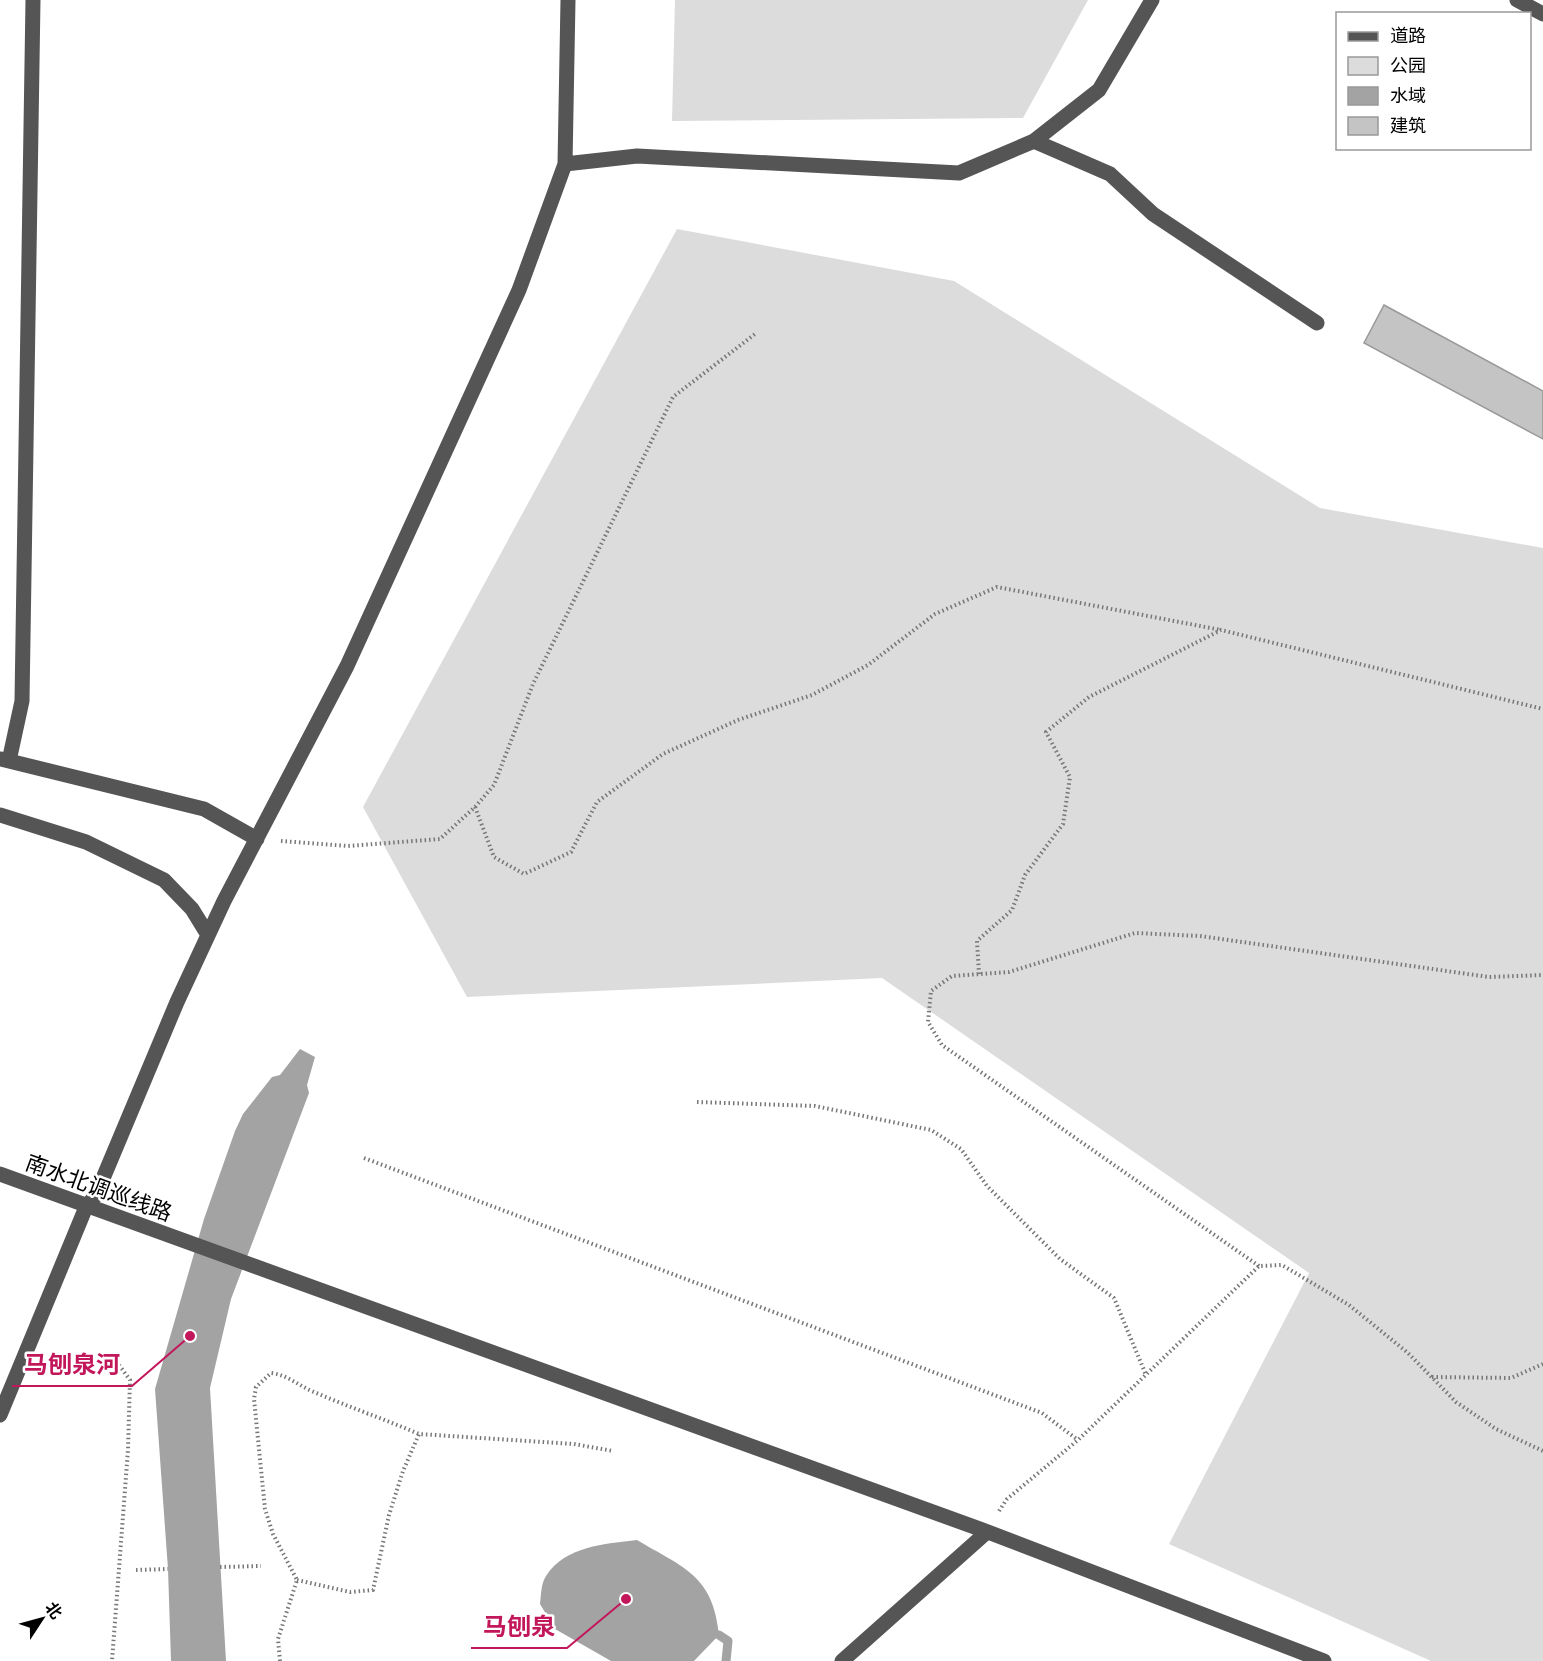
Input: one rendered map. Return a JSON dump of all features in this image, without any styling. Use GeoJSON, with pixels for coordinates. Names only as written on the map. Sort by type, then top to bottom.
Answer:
{"type":"FeatureCollection","features":[{"type":"Feature","properties":{"kind":"street"},"geometry":{"type":"LineString","coordinates":[[33,0],[22,701],[4,760],[204,809],[257,839]]}},
{"type":"Feature","properties":{"kind":"street"},"geometry":{"type":"LineString","coordinates":[[0,1415],[86,1207],[96,1195],[177,1002],[208,935],[347,666],[519,290],[565,164],[568,0]]}},
{"type":"Feature","properties":{"kind":"street"},"geometry":{"type":"LineString","coordinates":[[565,164],[637,156],[959,173],[1034,141],[1099,90],[1152,0]]}},
{"type":"Feature","properties":{"kind":"street"},"geometry":{"type":"LineString","coordinates":[[1516,0],[1543,14]]}},
{"type":"Feature","properties":{"kind":"street"},"geometry":{"type":"LineString","coordinates":[[1034,141],[1110,174],[1153,214],[1317,323]]}},
{"type":"Feature","properties":{"kind":"street"},"geometry":{"type":"LineString","coordinates":[[0,815],[86,842],[165,880],[192,909],[208,935]]}},
{"type":"Feature","properties":{"kind":"street","name":"南水北调巡线路"},"geometry":{"type":"LineString","coordinates":[[0,1174],[182,1242],[987,1532],[1324,1661]]}},
{"type":"Feature","properties":{"kind":"street"},"geometry":{"type":"LineString","coordinates":[[842,1661],[987,1532]]}},
{"type":"Feature","properties":{"kind":"path"},"geometry":{"type":"LineString","coordinates":[[257,839],[348,846],[440,839],[475,807],[494,785],[533,684],[673,397],[755,334]]}},
{"type":"Feature","properties":{"kind":"path"},"geometry":{"type":"LineString","coordinates":[[475,807],[494,857],[524,874],[571,852],[597,802],[663,754],[738,720],[812,695],[868,665],[935,614],[997,587],[1221,630],[1543,709]]}},
{"type":"Feature","properties":{"kind":"path"},"geometry":{"type":"LineString","coordinates":[[979,974],[977,941],[1012,910],[1024,875],[1064,824],[1070,777],[1046,732],[1089,697],[1221,630]]}},
{"type":"Feature","properties":{"kind":"path"},"geometry":{"type":"LineString","coordinates":[[1543,975],[1488,977],[1200,936],[1135,933],[1009,972],[952,976],[931,991],[928,1022],[942,1045],[1259,1266],[1282,1265],[1349,1305],[1408,1353],[1456,1402],[1496,1429],[1543,1451]]}},
{"type":"Feature","properties":{"kind":"path"},"geometry":{"type":"LineString","coordinates":[[697,1102],[815,1106],[931,1130],[961,1149],[987,1186],[1060,1259],[1114,1298],[1146,1375]]}},
{"type":"Feature","properties":{"kind":"path"},"geometry":{"type":"LineString","coordinates":[[364,1158],[1042,1413],[1078,1440]]}},
{"type":"Feature","properties":{"kind":"path"},"geometry":{"type":"LineString","coordinates":[[987,1532],[1007,1499],[1078,1440],[1259,1266]]}},
{"type":"Feature","properties":{"kind":"path"},"geometry":{"type":"LineString","coordinates":[[111,1354],[130,1380],[128,1450],[112,1661]]}},
{"type":"Feature","properties":{"kind":"path"},"geometry":{"type":"LineString","coordinates":[[1431,1377],[1511,1378],[1543,1364]]}},
{"type":"Feature","properties":{"kind":"path"},"geometry":{"type":"LineString","coordinates":[[280,1661],[278,1639],[297,1580],[273,1534],[265,1509],[254,1399],[256,1387],[263,1378],[272,1373],[283,1374],[307,1389],[367,1411],[419,1434],[574,1444],[613,1451]]}},
{"type":"Feature","properties":{"kind":"path"},"geometry":{"type":"LineString","coordinates":[[297,1580],[350,1592],[373,1590],[389,1515],[403,1471],[419,1434]]}},
{"type":"Feature","properties":{"kind":"path"},"geometry":{"type":"LineString","coordinates":[[220,1567],[261,1566]]}},
{"type":"Feature","properties":{"kind":"path"},"geometry":{"type":"LineString","coordinates":[[136,1570],[168,1569]]}},
{"type":"Feature","properties":{"kind":"green space"},"geometry":{"type":"Polygon","coordinates":[[[675,0],[1088,0],[1023,118],[672,121],[675,0]]]}},
{"type":"Feature","properties":{"kind":"green space"},"geometry":{"type":"Polygon","coordinates":[[[677,229],[954,281],[1320,508],[1543,548],[1543,1661],[1431,1661],[1169,1544],[1309,1273],[882,978],[467,997],[363,807],[677,229]]]}},
{"type":"Feature","properties":{"kind":"water"},"geometry":{"type":"Polygon","coordinates":[[[300,1049],[315,1057],[307,1085],[309,1093],[231,1299],[210,1388],[226,1661],[171,1661],[168,1569],[155,1389],[204,1219],[235,1131],[243,1114],[272,1077],[280,1075],[300,1049]]]}},
{"type":"Feature","properties":{"kind":"water"},"geometry":{"type":"Polygon","coordinates":[[[637,1540],[682,1567],[703,1586],[710,1599],[716,1615],[719,1635],[694,1661],[611,1661],[555,1629],[540,1604],[544,1579],[564,1558],[599,1545],[637,1540]]]}},
{"type":"Feature","properties":{"kind":"building"},"geometry":{"type":"Polygon","coordinates":[[[1384,305],[1543,391],[1543,439],[1364,343],[1384,305]]]}},
{"type":"Feature","properties":{"kind":"waterway"},"geometry":{"type":"LineString","coordinates":[[719,1635],[728,1641],[726,1661]]}},
{"type":"Feature","properties":{"kind":"place","name":"马刨泉河"},"geometry":{"type":"Point","coordinates":[190,1336]}},
{"type":"Feature","properties":{"kind":"place","name":"马刨泉"},"geometry":{"type":"Point","coordinates":[626,1599]}}]}
